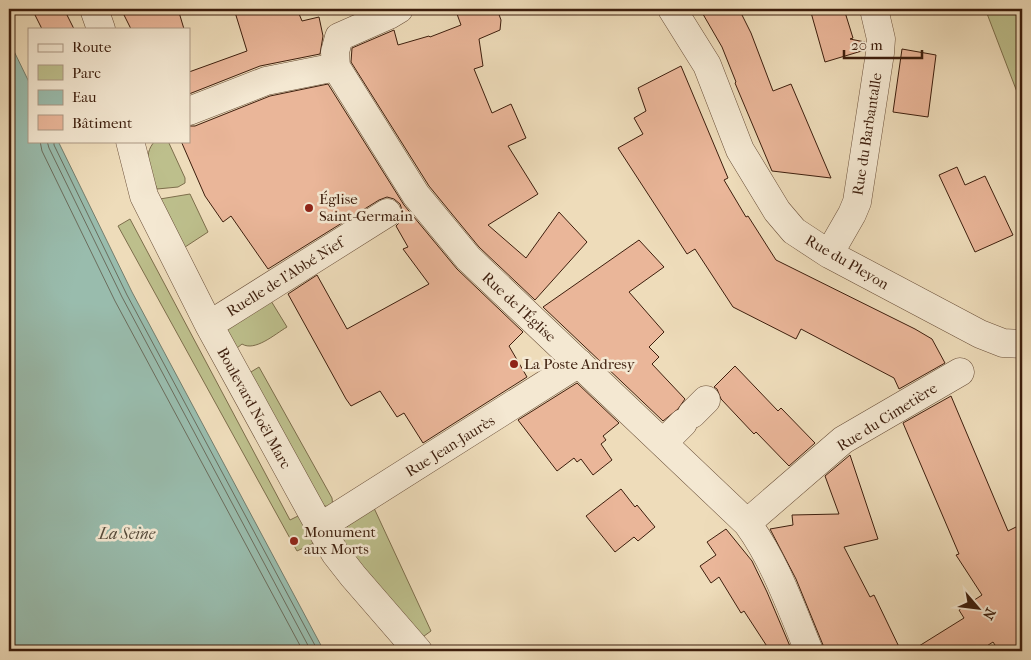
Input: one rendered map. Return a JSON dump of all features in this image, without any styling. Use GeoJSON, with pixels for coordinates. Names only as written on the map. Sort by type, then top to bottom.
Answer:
{"type":"FeatureCollection","features":[{"type":"Feature","properties":{"kind":"street"},"geometry":{"type":"LineString","coordinates":[[94,9],[101,28]]}},
{"type":"Feature","properties":{"kind":"street"},"geometry":{"type":"LineString","coordinates":[[190,111],[266,81],[336,68],[334,52],[339,36],[390,15],[399,9]]}},
{"type":"Feature","properties":{"kind":"street","name":"Rue du Pleyon"},"geometry":{"type":"LineString","coordinates":[[672,9],[707,65],[740,150],[777,211],[794,231],[829,254],[980,334],[1013,344]]}},
{"type":"Feature","properties":{"kind":"street","name":"Rue du Barbantalle"},"geometry":{"type":"LineString","coordinates":[[829,254],[852,214],[860,190],[880,53],[880,39],[874,9]]}},
{"type":"Feature","properties":{"kind":"street","name":"Rue de l'Église"},"geometry":{"type":"LineString","coordinates":[[336,68],[416,195],[468,258],[747,523],[759,539],[769,558],[809,651]]}},
{"type":"Feature","properties":{"kind":"street","name":"Boulevard Noël Marc"},"geometry":{"type":"LineString","coordinates":[[130,142],[144,196],[209,325],[320,527],[335,553],[353,576],[418,651]]}},
{"type":"Feature","properties":{"kind":"street","name":"Ruelle de l'Abbé Nief"},"geometry":{"type":"LineString","coordinates":[[209,325],[387,213]]}},
{"type":"Feature","properties":{"kind":"street","name":"Rue du Cimetière"},"geometry":{"type":"LineString","coordinates":[[747,523],[843,440],[970,364],[1013,344]]}},
{"type":"Feature","properties":{"kind":"street","name":"Rue Jean-Jaurès"},"geometry":{"type":"LineString","coordinates":[[320,527],[579,363]]}},
{"type":"Feature","properties":{"kind":"street"},"geometry":{"type":"LineString","coordinates":[[662,443],[694,412]]}},
{"type":"Feature","properties":{"kind":"green space"},"geometry":{"type":"Polygon","coordinates":[[[992,9],[1022,9],[1022,105],[986,11],[992,9]]]}},
{"type":"Feature","properties":{"kind":"green space"},"geometry":{"type":"Polygon","coordinates":[[[154,142],[168,142],[185,178],[185,183],[178,187],[157,189],[148,165],[151,147],[154,142]]]}},
{"type":"Feature","properties":{"kind":"green space"},"geometry":{"type":"Polygon","coordinates":[[[190,194],[208,232],[182,249],[160,199],[190,194]]]}},
{"type":"Feature","properties":{"kind":"green space"},"geometry":{"type":"Polygon","coordinates":[[[130,219],[290,520],[300,515],[316,542],[297,551],[118,226],[130,219]]]}},
{"type":"Feature","properties":{"kind":"green space"},"geometry":{"type":"Polygon","coordinates":[[[268,296],[287,327],[259,344],[247,346],[242,344],[237,348],[223,325],[268,296]]]}},
{"type":"Feature","properties":{"kind":"green space"},"geometry":{"type":"Polygon","coordinates":[[[259,367],[332,498],[333,508],[325,506],[314,498],[246,375],[259,367]]]}},
{"type":"Feature","properties":{"kind":"green space"},"geometry":{"type":"Polygon","coordinates":[[[374,508],[431,631],[420,639],[351,556],[342,539],[349,523],[374,508]]]}},
{"type":"Feature","properties":{"kind":"water","name":"La Seine"},"geometry":{"type":"Polygon","coordinates":[[[9,41],[28,80],[28,142],[58,142],[132,292],[324,651],[9,651],[9,41]]]}},
{"type":"Feature","properties":{"kind":"building"},"geometry":{"type":"Polygon","coordinates":[[[32,9],[64,9],[74,28],[42,28],[32,9]]]}},
{"type":"Feature","properties":{"kind":"building"},"geometry":{"type":"Polygon","coordinates":[[[121,9],[178,9],[184,28],[130,28],[121,9]]]}},
{"type":"Feature","properties":{"kind":"building"},"geometry":{"type":"Polygon","coordinates":[[[234,9],[297,9],[302,21],[319,17],[323,36],[320,54],[260,66],[190,94],[190,72],[247,51],[234,9]]]}},
{"type":"Feature","properties":{"kind":"building"},"geometry":{"type":"Polygon","coordinates":[[[472,9],[497,9],[501,20],[500,30],[479,39],[483,66],[474,69],[492,113],[511,104],[526,138],[508,146],[538,194],[488,225],[526,258],[559,212],[587,242],[535,300],[479,247],[429,186],[351,62],[352,48],[394,30],[398,45],[430,37],[461,25],[457,14],[472,9]]]}},
{"type":"Feature","properties":{"kind":"building"},"geometry":{"type":"Polygon","coordinates":[[[700,9],[739,9],[751,33],[773,91],[791,84],[831,178],[772,171],[722,47],[700,9]]]}},
{"type":"Feature","properties":{"kind":"building"},"geometry":{"type":"Polygon","coordinates":[[[810,9],[844,9],[853,38],[850,39],[865,42],[865,50],[825,62],[810,9]]]}},
{"type":"Feature","properties":{"kind":"building"},"geometry":{"type":"Polygon","coordinates":[[[902,49],[936,55],[928,117],[893,112],[902,49]]]}},
{"type":"Feature","properties":{"kind":"building"},"geometry":{"type":"Polygon","coordinates":[[[681,66],[728,178],[724,180],[746,217],[748,216],[776,260],[932,339],[945,363],[899,389],[894,378],[801,329],[796,339],[733,307],[695,249],[687,254],[618,148],[643,134],[634,118],[646,111],[638,88],[681,66]]]}},
{"type":"Feature","properties":{"kind":"building"},"geometry":{"type":"Polygon","coordinates":[[[328,84],[404,205],[457,269],[523,332],[509,346],[527,377],[423,443],[404,413],[397,417],[380,391],[351,406],[288,294],[317,275],[347,329],[429,284],[403,249],[408,247],[396,226],[401,221],[403,213],[400,204],[394,199],[387,197],[379,200],[268,269],[231,216],[223,222],[205,196],[181,142],[190,142],[190,126],[195,126],[270,96],[328,84]]]}},
{"type":"Feature","properties":{"kind":"building"},"geometry":{"type":"Polygon","coordinates":[[[957,167],[965,185],[985,176],[1013,235],[975,252],[939,175],[957,167]]]}},
{"type":"Feature","properties":{"kind":"building"},"geometry":{"type":"Polygon","coordinates":[[[639,240],[664,267],[629,292],[664,332],[649,347],[659,357],[652,364],[685,399],[678,409],[663,421],[543,307],[639,240]]]}},
{"type":"Feature","properties":{"kind":"building"},"geometry":{"type":"Polygon","coordinates":[[[735,366],[778,411],[781,408],[815,443],[789,466],[756,432],[754,434],[721,399],[717,389],[714,387],[735,366]]]}},
{"type":"Feature","properties":{"kind":"building"},"geometry":{"type":"Polygon","coordinates":[[[577,383],[619,423],[603,436],[606,440],[601,444],[612,460],[593,475],[581,459],[577,462],[574,458],[557,471],[518,420],[577,383]]]}},
{"type":"Feature","properties":{"kind":"building"},"geometry":{"type":"Polygon","coordinates":[[[951,396],[1008,531],[1022,524],[1022,651],[999,651],[993,642],[979,651],[911,651],[964,618],[959,610],[982,595],[956,555],[959,554],[903,423],[951,396]]]}},
{"type":"Feature","properties":{"kind":"building"},"geometry":{"type":"Polygon","coordinates":[[[850,455],[878,539],[844,547],[870,597],[874,595],[901,651],[824,651],[796,579],[770,529],[793,525],[792,515],[839,514],[825,476],[850,455]]]}},
{"type":"Feature","properties":{"kind":"building"},"geometry":{"type":"Polygon","coordinates":[[[621,489],[635,507],[637,505],[655,527],[638,541],[634,537],[615,552],[586,516],[621,489]]]}},
{"type":"Feature","properties":{"kind":"building"},"geometry":{"type":"Polygon","coordinates":[[[726,529],[752,561],[792,651],[770,651],[744,611],[741,613],[719,577],[711,583],[700,566],[716,555],[707,542],[726,529]]]}},
{"type":"Feature","properties":{"kind":"place","name":"Église Saint-Germain"},"geometry":{"type":"Point","coordinates":[309,208]}},
{"type":"Feature","properties":{"kind":"place","name":"La Poste Andresy"},"geometry":{"type":"Point","coordinates":[514,364]}},
{"type":"Feature","properties":{"kind":"place","name":"Monument aux Morts"},"geometry":{"type":"Point","coordinates":[294,541]}}]}
